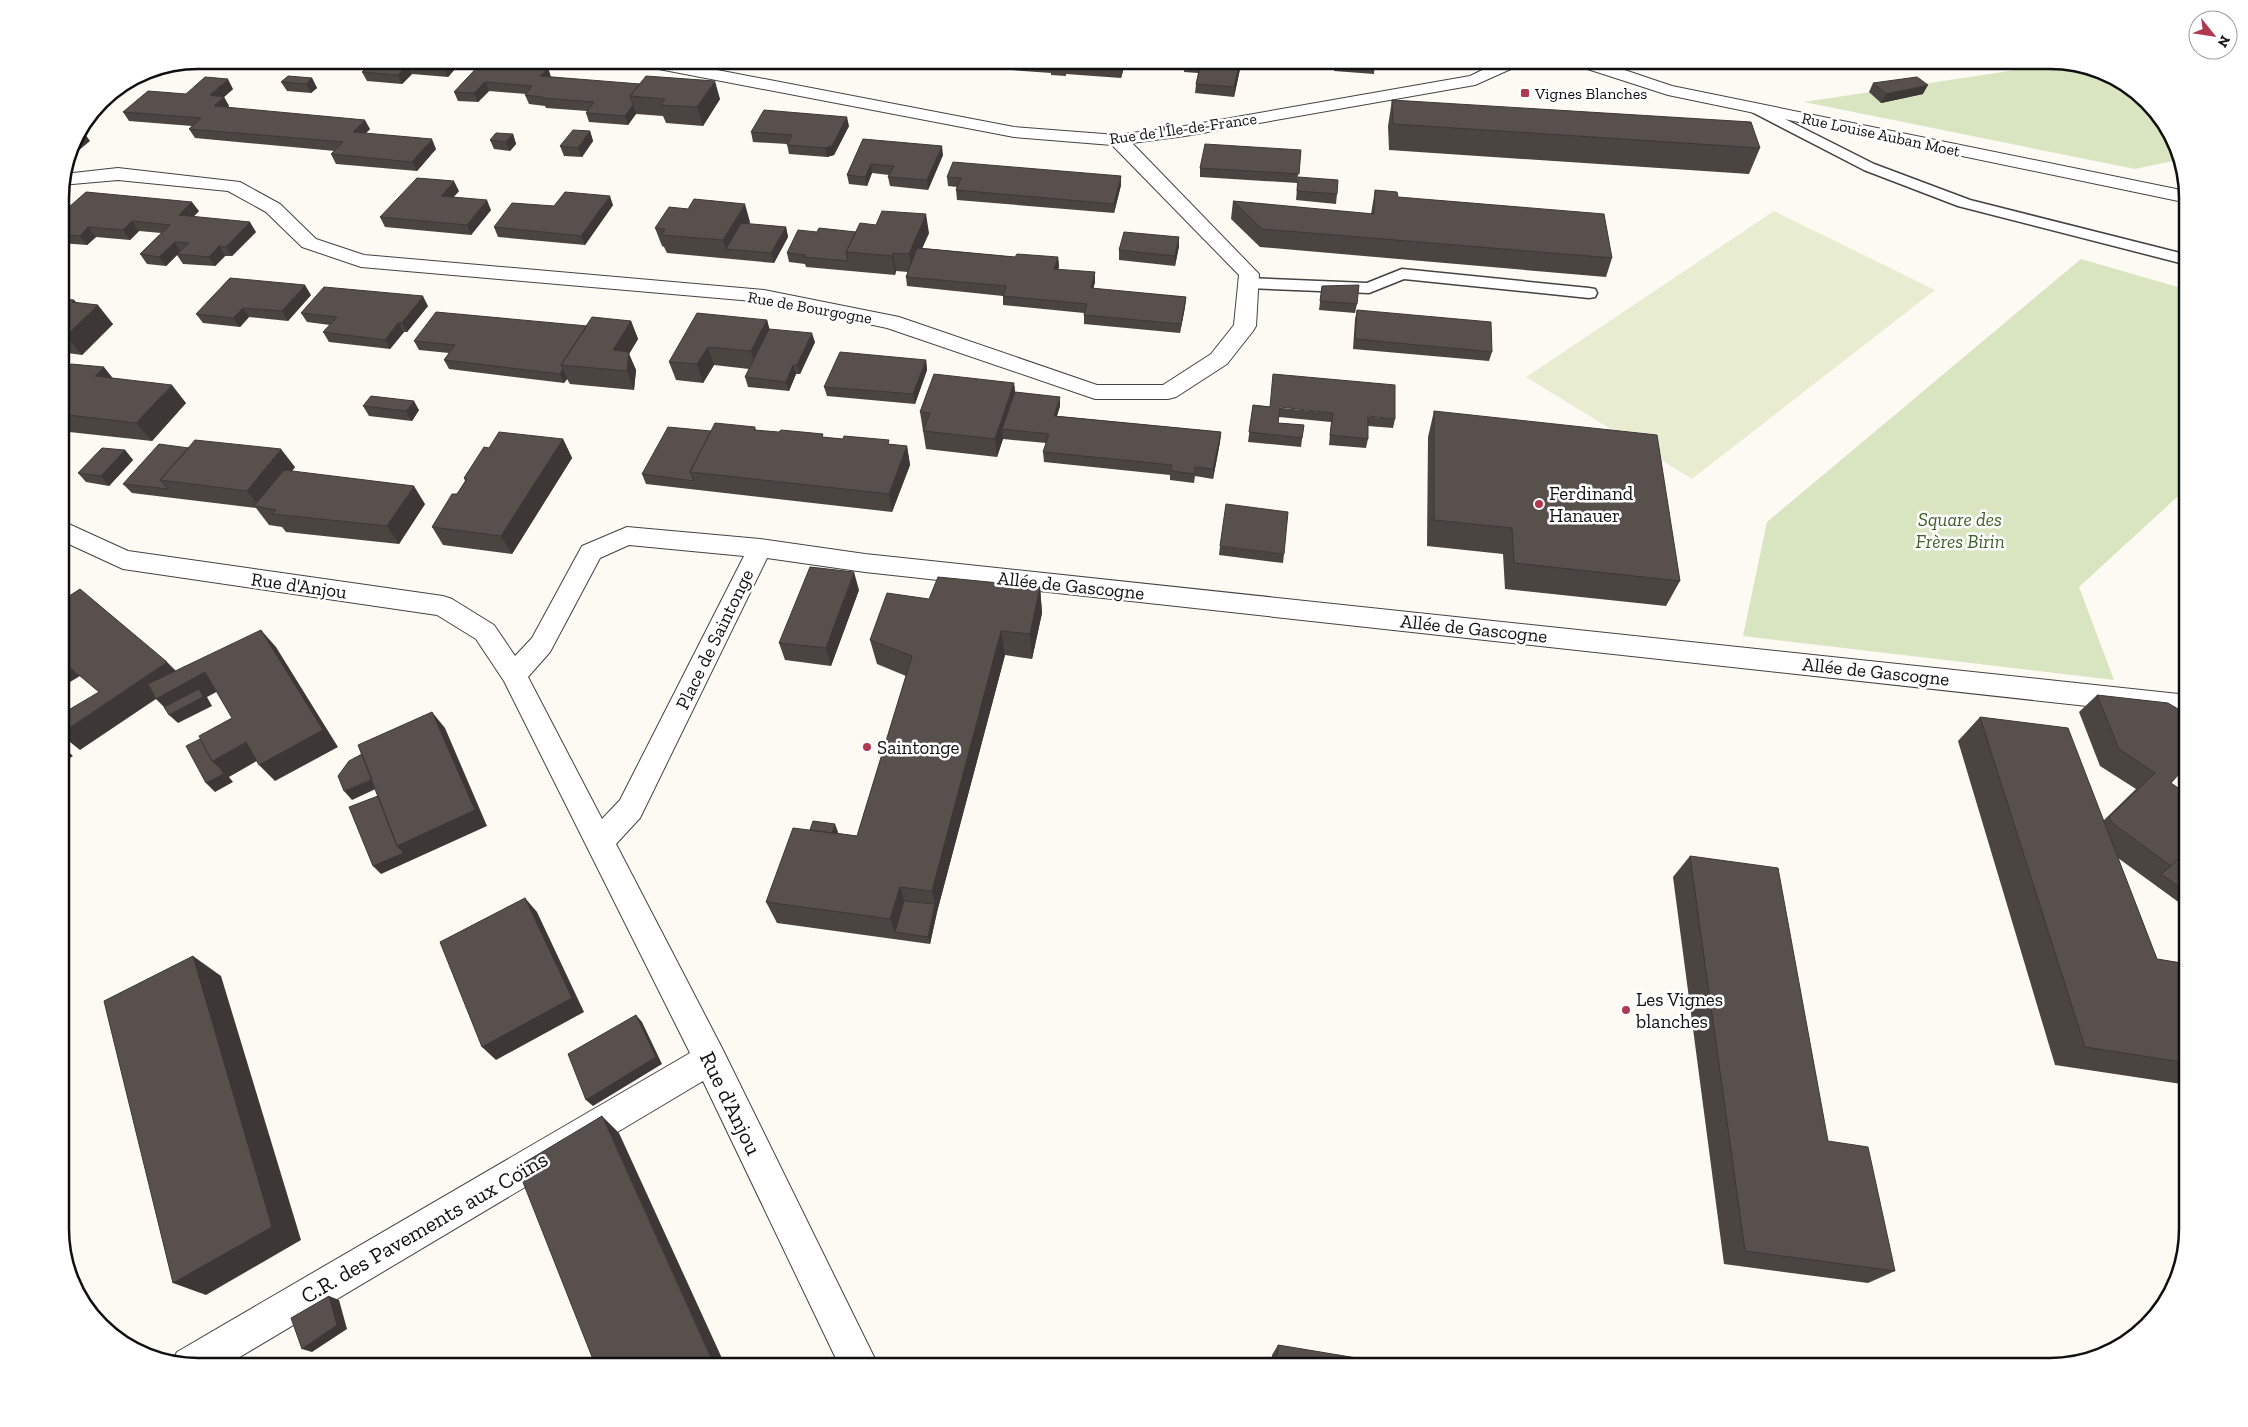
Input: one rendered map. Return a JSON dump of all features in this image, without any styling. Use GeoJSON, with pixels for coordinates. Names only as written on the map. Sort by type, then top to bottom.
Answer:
{"type":"FeatureCollection","features":[{"type":"Feature","properties":{"kind":"street","name":"Rue de l'Île-de-France"},"geometry":{"type":"LineString","coordinates":[[684,69],[1014,132],[1117,140],[1475,80],[1498,69]]}},
{"type":"Feature","properties":{"kind":"street"},"geometry":{"type":"LineString","coordinates":[[740,69],[745,81]]}},
{"type":"Feature","properties":{"kind":"street","name":"Rue Louise Auban Moet"},"geometry":{"type":"LineString","coordinates":[[1605,69],[1668,90],[2179,195]]}},
{"type":"Feature","properties":{"kind":"street"},"geometry":{"type":"LineString","coordinates":[[1117,140],[1133,154],[1249,274],[1248,283]]}},
{"type":"Feature","properties":{"kind":"street","name":"Rue de Bourgogne"},"geometry":{"type":"LineString","coordinates":[[70,179],[118,174],[233,186],[273,208],[309,243],[361,261],[764,296],[892,322],[1095,392],[1168,392],[1218,359],[1245,326],[1248,283]]}},
{"type":"Feature","properties":{"kind":"street","name":"Rue d'Anjou"},"geometry":{"type":"LineString","coordinates":[[69,533],[123,560],[443,606],[485,632],[514,675]]}},
{"type":"Feature","properties":{"kind":"street","name":"Place de Saintonge"},"geometry":{"type":"LineString","coordinates":[[514,675],[541,645],[591,552],[628,536],[760,548],[630,809],[600,841]]}},
{"type":"Feature","properties":{"kind":"street","name":"Allée de Gascogne"},"geometry":{"type":"LineString","coordinates":[[760,548],[866,563],[2179,705]]}},
{"type":"Feature","properties":{"kind":"street"},"geometry":{"type":"LineString","coordinates":[[514,675],[600,841]]}},
{"type":"Feature","properties":{"kind":"street","name":"Rue d'Anjou"},"geometry":{"type":"LineString","coordinates":[[600,841],[710,1059],[856,1358]]}},
{"type":"Feature","properties":{"kind":"street","name":"C.R. des Pavements aux Coins"},"geometry":{"type":"LineString","coordinates":[[202,1358],[710,1059]]}},
{"type":"Feature","properties":{"kind":"lane"},"geometry":{"type":"LineString","coordinates":[[1755,108],[1869,167],[1964,204],[2179,258]]}},
{"type":"Feature","properties":{"kind":"lane"},"geometry":{"type":"LineString","coordinates":[[1248,283],[1369,288],[1402,274],[1589,293]]}},
{"type":"Feature","properties":{"kind":"green space"},"geometry":{"type":"Polygon","coordinates":[[[2022,69],[2067,70],[2084,73],[2107,82],[2122,90],[2135,101],[2158,126],[2173,161],[2135,169],[1804,102],[2022,69]]]}},
{"type":"Feature","properties":{"kind":"green space"},"geometry":{"type":"Polygon","coordinates":[[[1774,211],[1935,290],[1692,479],[1526,377],[1774,211]]]}},
{"type":"Feature","properties":{"kind":"green space","name":"Square des Frères Birin"},"geometry":{"type":"Polygon","coordinates":[[[2081,259],[2179,287],[2179,495],[2079,587],[2114,680],[1743,636],[1767,522],[2081,259]]]}},
{"type":"Feature","properties":{"kind":"building"},"geometry":{"type":"Polygon","coordinates":[[[365,69],[403,69],[398,75],[362,72],[365,69]]]}},
{"type":"Feature","properties":{"kind":"building"},"geometry":{"type":"Polygon","coordinates":[[[476,69],[546,69],[540,76],[640,84],[630,96],[633,105],[625,116],[586,113],[594,102],[525,95],[532,86],[485,82],[474,93],[454,92],[476,69]]]}},
{"type":"Feature","properties":{"kind":"building"},"geometry":{"type":"Polygon","coordinates":[[[1200,69],[1238,69],[1234,87],[1196,84],[1200,69]]]}},
{"type":"Feature","properties":{"kind":"building"},"geometry":{"type":"Polygon","coordinates":[[[288,76],[312,78],[306,84],[281,82],[288,76]]]}},
{"type":"Feature","properties":{"kind":"building"},"geometry":{"type":"Polygon","coordinates":[[[646,76],[715,81],[697,107],[660,105],[665,99],[630,96],[646,76]]]}},
{"type":"Feature","properties":{"kind":"building"},"geometry":{"type":"Polygon","coordinates":[[[205,77],[228,79],[210,95],[224,97],[214,106],[365,120],[353,132],[432,139],[412,162],[331,154],[343,142],[189,129],[201,118],[123,112],[148,91],[186,94],[205,77]]]}},
{"type":"Feature","properties":{"kind":"building"},"geometry":{"type":"Polygon","coordinates":[[[1917,77],[1928,85],[1886,94],[1873,83],[1917,77]]]}},
{"type":"Feature","properties":{"kind":"building"},"geometry":{"type":"Polygon","coordinates":[[[1392,100],[1751,122],[1760,148],[1393,124],[1392,100]]]}},
{"type":"Feature","properties":{"kind":"building"},"geometry":{"type":"Polygon","coordinates":[[[764,110],[847,117],[832,146],[825,148],[787,145],[792,135],[751,132],[764,110]]]}},
{"type":"Feature","properties":{"kind":"building"},"geometry":{"type":"Polygon","coordinates":[[[573,130],[590,131],[578,148],[560,146],[573,130]]]}},
{"type":"Feature","properties":{"kind":"building"},"geometry":{"type":"Polygon","coordinates":[[[496,133],[513,134],[506,142],[490,140],[496,133]]]}},
{"type":"Feature","properties":{"kind":"building"},"geometry":{"type":"Polygon","coordinates":[[[863,139],[942,146],[927,180],[888,177],[894,166],[871,164],[865,177],[847,175],[863,139]]]}},
{"type":"Feature","properties":{"kind":"building"},"geometry":{"type":"Polygon","coordinates":[[[1205,144],[1301,150],[1299,174],[1200,168],[1205,144]]]}},
{"type":"Feature","properties":{"kind":"building"},"geometry":{"type":"Polygon","coordinates":[[[953,162],[1121,176],[1114,204],[956,190],[961,178],[947,177],[953,162]]]}},
{"type":"Feature","properties":{"kind":"building"},"geometry":{"type":"Polygon","coordinates":[[[1298,177],[1338,180],[1337,194],[1297,191],[1298,177]]]}},
{"type":"Feature","properties":{"kind":"building"},"geometry":{"type":"Polygon","coordinates":[[[417,178],[454,181],[441,196],[487,200],[467,225],[380,217],[417,178]]]}},
{"type":"Feature","properties":{"kind":"building"},"geometry":{"type":"Polygon","coordinates":[[[1375,190],[1397,192],[1398,197],[1604,214],[1612,258],[1262,229],[1233,201],[1374,214],[1375,190]]]}},
{"type":"Feature","properties":{"kind":"building"},"geometry":{"type":"Polygon","coordinates":[[[86,192],[192,202],[179,215],[250,222],[226,247],[219,246],[209,257],[177,254],[189,243],[175,242],[159,257],[140,254],[170,225],[132,221],[123,230],[88,227],[80,236],[69,235],[69,207],[86,192]]]}},
{"type":"Feature","properties":{"kind":"building"},"geometry":{"type":"Polygon","coordinates":[[[565,192],[610,196],[581,236],[494,227],[512,203],[554,206],[565,192]]]}},
{"type":"Feature","properties":{"kind":"building"},"geometry":{"type":"Polygon","coordinates":[[[694,199],[745,204],[723,240],[661,235],[665,229],[655,228],[669,207],[688,209],[694,199]]]}},
{"type":"Feature","properties":{"kind":"building"},"geometry":{"type":"Polygon","coordinates":[[[882,211],[926,214],[909,254],[893,253],[892,256],[846,252],[860,223],[876,225],[882,211]]]}},
{"type":"Feature","properties":{"kind":"building"},"geometry":{"type":"Polygon","coordinates":[[[741,223],[786,227],[771,253],[726,249],[741,223]]]}},
{"type":"Feature","properties":{"kind":"building"},"geometry":{"type":"Polygon","coordinates":[[[819,228],[856,232],[846,252],[848,261],[804,257],[806,255],[787,253],[798,230],[817,232],[819,228]]]}},
{"type":"Feature","properties":{"kind":"building"},"geometry":{"type":"Polygon","coordinates":[[[1124,232],[1179,237],[1175,256],[1119,250],[1124,232]]]}},
{"type":"Feature","properties":{"kind":"building"},"geometry":{"type":"Polygon","coordinates":[[[917,248],[1015,257],[1017,254],[1058,257],[1054,269],[1095,272],[1091,288],[1186,297],[1181,324],[1084,315],[1087,304],[1003,296],[1006,286],[906,277],[917,248]]]}},
{"type":"Feature","properties":{"kind":"building"},"geometry":{"type":"Polygon","coordinates":[[[230,278],[305,285],[282,311],[243,308],[233,318],[196,314],[230,278]]]}},
{"type":"Feature","properties":{"kind":"building"},"geometry":{"type":"Polygon","coordinates":[[[1359,285],[1357,304],[1320,301],[1322,286],[1359,285]]]}},
{"type":"Feature","properties":{"kind":"building"},"geometry":{"type":"Polygon","coordinates":[[[324,287],[423,296],[402,323],[398,323],[385,340],[323,332],[337,317],[301,313],[324,287]]]}},
{"type":"Feature","properties":{"kind":"building"},"geometry":{"type":"Polygon","coordinates":[[[69,300],[74,300],[72,302],[98,305],[69,333],[69,300]]]}},
{"type":"Feature","properties":{"kind":"building"},"geometry":{"type":"Polygon","coordinates":[[[1357,310],[1491,322],[1492,352],[1355,339],[1357,310]]]}},
{"type":"Feature","properties":{"kind":"building"},"geometry":{"type":"Polygon","coordinates":[[[436,312],[587,326],[561,365],[563,369],[560,374],[444,360],[455,345],[414,341],[436,312]]]}},
{"type":"Feature","properties":{"kind":"building"},"geometry":{"type":"Polygon","coordinates":[[[697,313],[767,320],[751,351],[708,347],[697,364],[669,362],[697,313]]]}},
{"type":"Feature","properties":{"kind":"building"},"geometry":{"type":"Polygon","coordinates":[[[592,317],[631,321],[613,350],[629,352],[627,371],[561,365],[592,317]]]}},
{"type":"Feature","properties":{"kind":"building"},"geometry":{"type":"Polygon","coordinates":[[[769,329],[812,333],[797,365],[793,365],[786,382],[745,377],[769,329]]]}},
{"type":"Feature","properties":{"kind":"building"},"geometry":{"type":"Polygon","coordinates":[[[840,352],[926,360],[913,394],[824,387],[840,352]]]}},
{"type":"Feature","properties":{"kind":"building"},"geometry":{"type":"Polygon","coordinates":[[[71,364],[104,367],[95,376],[172,385],[136,423],[69,415],[69,366],[71,364]]]}},
{"type":"Feature","properties":{"kind":"building"},"geometry":{"type":"Polygon","coordinates":[[[934,374],[1014,383],[995,439],[923,431],[930,413],[920,412],[934,374]]]}},
{"type":"Feature","properties":{"kind":"building"},"geometry":{"type":"Polygon","coordinates":[[[1273,374],[1395,385],[1395,419],[1368,416],[1368,439],[1330,435],[1333,413],[1280,407],[1278,423],[1304,425],[1302,438],[1249,432],[1253,405],[1270,407],[1273,374]]]}},
{"type":"Feature","properties":{"kind":"building"},"geometry":{"type":"Polygon","coordinates":[[[1015,392],[1060,397],[1054,416],[1221,432],[1213,469],[1195,467],[1195,474],[1171,471],[1172,465],[1043,452],[1049,434],[1002,429],[1015,392]]]}},
{"type":"Feature","properties":{"kind":"building"},"geometry":{"type":"Polygon","coordinates":[[[371,396],[414,401],[406,411],[363,406],[371,396]]]}},
{"type":"Feature","properties":{"kind":"building","name":"Ferdinand Hanauer"},"geometry":{"type":"Polygon","coordinates":[[[1434,411],[1657,435],[1680,581],[1514,563],[1512,528],[1434,520],[1434,411]]]}},
{"type":"Feature","properties":{"kind":"building"},"geometry":{"type":"Polygon","coordinates":[[[715,423],[755,427],[754,430],[779,432],[781,430],[823,434],[822,437],[843,439],[844,436],[889,440],[888,444],[907,446],[889,494],[690,472],[715,423]]]}},
{"type":"Feature","properties":{"kind":"building"},"geometry":{"type":"Polygon","coordinates":[[[668,427],[711,431],[690,472],[694,481],[642,474],[668,427]]]}},
{"type":"Feature","properties":{"kind":"building"},"geometry":{"type":"Polygon","coordinates":[[[499,432],[563,439],[501,536],[432,527],[452,494],[457,494],[467,479],[464,478],[484,447],[489,448],[499,432]]]}},
{"type":"Feature","properties":{"kind":"building"},"geometry":{"type":"Polygon","coordinates":[[[195,440],[281,449],[247,491],[160,480],[195,440]]]}},
{"type":"Feature","properties":{"kind":"building"},"geometry":{"type":"Polygon","coordinates":[[[159,444],[189,448],[160,480],[168,489],[123,484],[159,444]]]}},
{"type":"Feature","properties":{"kind":"building"},"geometry":{"type":"Polygon","coordinates":[[[102,448],[125,450],[101,476],[78,473],[102,448]]]}},
{"type":"Feature","properties":{"kind":"building"},"geometry":{"type":"Polygon","coordinates":[[[284,470],[414,486],[387,526],[272,514],[276,510],[254,506],[284,470]]]}},
{"type":"Feature","properties":{"kind":"building"},"geometry":{"type":"Polygon","coordinates":[[[1226,504],[1288,512],[1284,554],[1220,546],[1226,504]]]}},
{"type":"Feature","properties":{"kind":"building"},"geometry":{"type":"Polygon","coordinates":[[[810,567],[854,572],[826,648],[779,643],[810,567]]]}},
{"type":"Feature","properties":{"kind":"building"},"geometry":{"type":"Polygon","coordinates":[[[938,577],[1040,587],[1030,634],[1001,631],[932,891],[900,887],[890,919],[766,902],[793,828],[857,836],[912,656],[870,640],[887,593],[929,599],[938,577]]]}},
{"type":"Feature","properties":{"kind":"building"},"geometry":{"type":"Polygon","coordinates":[[[80,589],[167,662],[69,728],[69,710],[99,692],[69,667],[69,596],[80,589]]]}},
{"type":"Feature","properties":{"kind":"building"},"geometry":{"type":"Polygon","coordinates":[[[261,630],[323,730],[259,765],[246,742],[212,761],[199,736],[232,718],[205,672],[156,699],[148,684],[261,630]]]}},
{"type":"Feature","properties":{"kind":"building"},"geometry":{"type":"Polygon","coordinates":[[[199,689],[203,697],[169,715],[164,707],[199,689]]]}},
{"type":"Feature","properties":{"kind":"building"},"geometry":{"type":"Polygon","coordinates":[[[2097,695],[2168,703],[2179,710],[2179,774],[2171,783],[2179,789],[2179,858],[2171,866],[2112,823],[2109,817],[2155,773],[2119,749],[2097,695]]]}},
{"type":"Feature","properties":{"kind":"building"},"geometry":{"type":"Polygon","coordinates":[[[432,712],[475,810],[397,846],[358,745],[432,712]]]}},
{"type":"Feature","properties":{"kind":"building"},"geometry":{"type":"Polygon","coordinates":[[[1980,717],[2068,728],[2157,959],[2179,963],[2179,1062],[2085,1047],[1980,717]]]}},
{"type":"Feature","properties":{"kind":"building"},"geometry":{"type":"Polygon","coordinates":[[[200,739],[212,761],[224,774],[206,783],[186,746],[200,739]]]}},
{"type":"Feature","properties":{"kind":"building"},"geometry":{"type":"Polygon","coordinates":[[[362,754],[372,779],[344,791],[338,776],[349,761],[362,754]]]}},
{"type":"Feature","properties":{"kind":"building"},"geometry":{"type":"Polygon","coordinates":[[[378,796],[397,846],[404,853],[373,866],[349,807],[378,796]]]}},
{"type":"Feature","properties":{"kind":"building"},"geometry":{"type":"Polygon","coordinates":[[[813,821],[835,824],[832,833],[810,830],[813,821]]]}},
{"type":"Feature","properties":{"kind":"building"},"geometry":{"type":"Polygon","coordinates":[[[1690,856],[1778,868],[1828,1141],[1868,1147],[1895,1271],[1745,1251],[1690,856]]]}},
{"type":"Feature","properties":{"kind":"building"},"geometry":{"type":"Polygon","coordinates":[[[2179,858],[2179,887],[2161,874],[2179,858]]]}},
{"type":"Feature","properties":{"kind":"building"},"geometry":{"type":"Polygon","coordinates":[[[525,898],[572,998],[482,1047],[440,942],[525,898]]]}},
{"type":"Feature","properties":{"kind":"building"},"geometry":{"type":"Polygon","coordinates":[[[904,901],[935,904],[928,937],[895,932],[904,901]]]}},
{"type":"Feature","properties":{"kind":"building"},"geometry":{"type":"Polygon","coordinates":[[[193,956],[272,1227],[173,1283],[104,1001],[193,956]]]}},
{"type":"Feature","properties":{"kind":"building"},"geometry":{"type":"Polygon","coordinates":[[[636,1015],[656,1057],[586,1100],[568,1054],[636,1015]]]}},
{"type":"Feature","properties":{"kind":"building"},"geometry":{"type":"Polygon","coordinates":[[[602,1116],[711,1358],[592,1358],[517,1167],[602,1116]]]}},
{"type":"Feature","properties":{"kind":"building"},"geometry":{"type":"Polygon","coordinates":[[[329,1296],[337,1325],[302,1349],[291,1318],[329,1296]]]}},
{"type":"Feature","properties":{"kind":"building"},"geometry":{"type":"Polygon","coordinates":[[[1278,1345],[1357,1358],[1277,1358],[1278,1345]]]}},
{"type":"Feature","properties":{"kind":"place","name":"Vignes Blanches"},"geometry":{"type":"Point","coordinates":[1525,93]}},
{"type":"Feature","properties":{"kind":"place","name":"Ferdinand Hanauer"},"geometry":{"type":"Point","coordinates":[1539,504]}},
{"type":"Feature","properties":{"kind":"place","name":"Saintonge"},"geometry":{"type":"Point","coordinates":[867,747]}},
{"type":"Feature","properties":{"kind":"place","name":"Les Vignes blanches"},"geometry":{"type":"Point","coordinates":[1626,1010]}}]}
